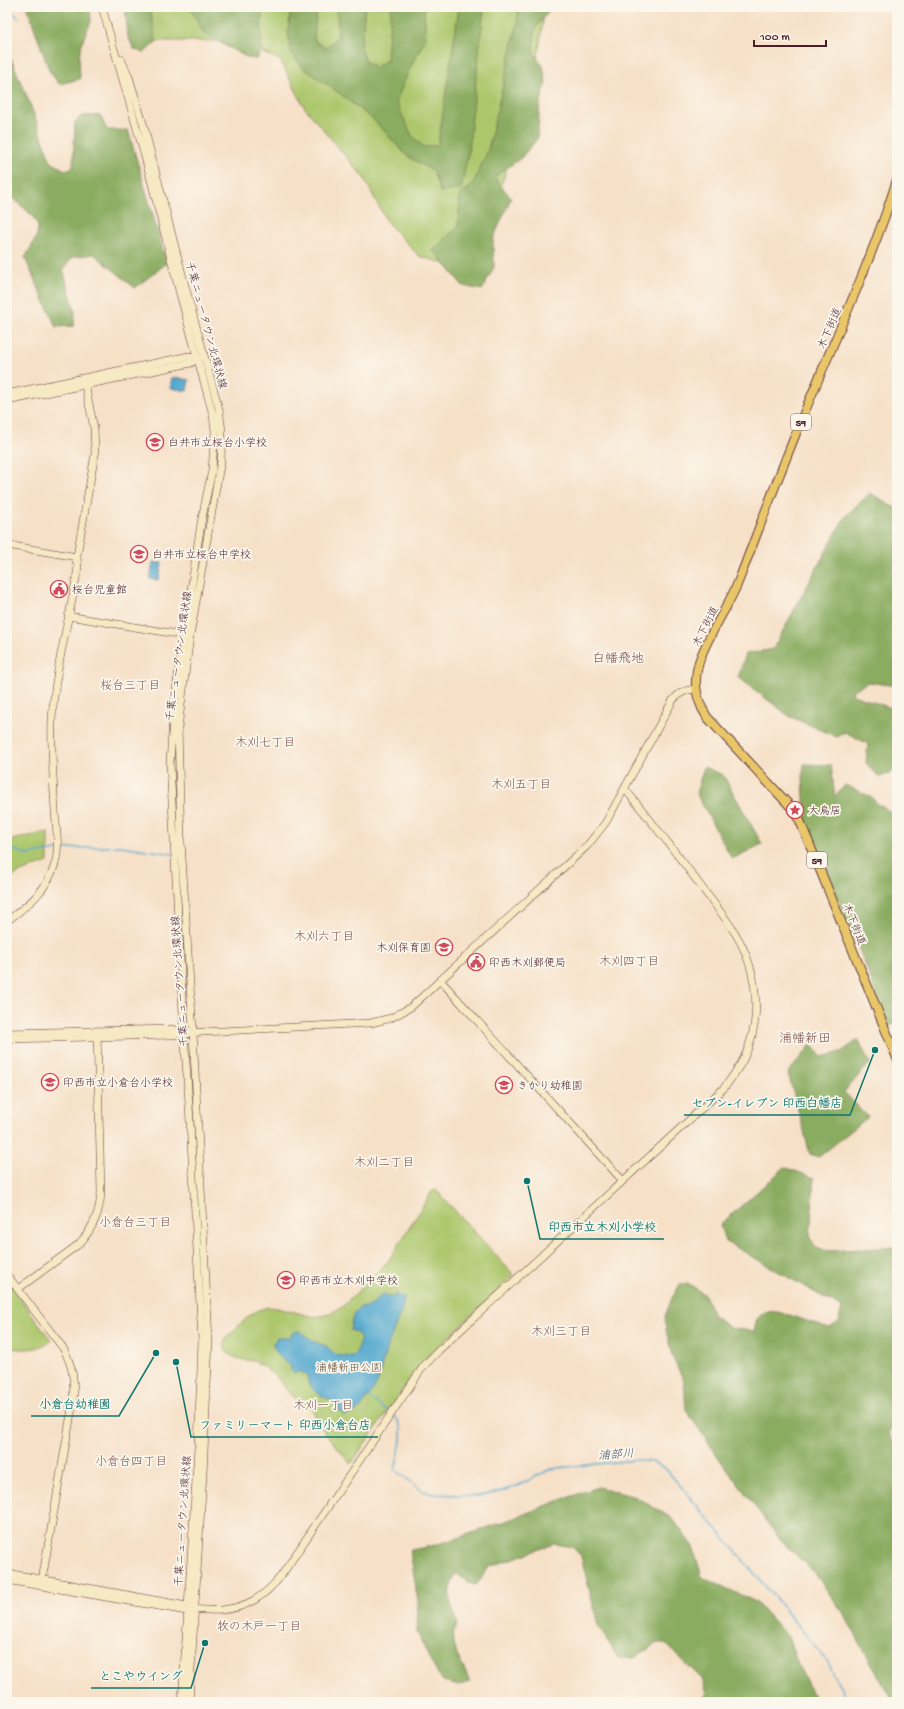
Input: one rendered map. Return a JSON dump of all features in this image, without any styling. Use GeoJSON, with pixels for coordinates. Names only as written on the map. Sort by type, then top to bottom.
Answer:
{"type":"FeatureCollection","features":[{"type":"Feature","properties":{"kind":"main road","name":"木下街道"},"geometry":{"type":"LineString","coordinates":[[897,180],[865,268],[776,482],[733,596],[699,662],[696,679],[696,689],[699,701],[707,717],[790,806],[800,821],[897,1058]]}},
{"type":"Feature","properties":{"kind":"street","name":"千葉ニュータウン北環状線"},"geometry":{"type":"LineString","coordinates":[[102,7],[115,48],[213,414],[215,431],[212,470],[201,524],[187,636],[179,712],[178,763],[181,842],[194,1032],[205,1332]]}},
{"type":"Feature","properties":{"kind":"street","name":"千葉ニュータウン北環状線"},"geometry":{"type":"LineString","coordinates":[[115,48],[125,68],[140,112],[222,431],[221,460],[174,703],[170,764],[184,1033],[206,1341],[198,1439],[190,1609],[189,1702]]}},
{"type":"Feature","properties":{"kind":"street"},"geometry":{"type":"LineString","coordinates":[[7,394],[189,356],[198,358]]}},
{"type":"Feature","properties":{"kind":"street"},"geometry":{"type":"LineString","coordinates":[[7,401],[191,363],[198,358]]}},
{"type":"Feature","properties":{"kind":"street"},"geometry":{"type":"LineString","coordinates":[[7,921],[31,903],[43,890],[51,876],[57,855],[52,762],[52,718],[68,616],[72,606],[78,567],[77,557],[94,454],[94,428],[86,385]]}},
{"type":"Feature","properties":{"kind":"street"},"geometry":{"type":"LineString","coordinates":[[7,545],[77,557]]}},
{"type":"Feature","properties":{"kind":"street"},"geometry":{"type":"LineString","coordinates":[[68,616],[187,636]]}},
{"type":"Feature","properties":{"kind":"street"},"geometry":{"type":"LineString","coordinates":[[7,1039],[172,1029],[184,1033],[384,1020],[407,1011],[587,846],[606,822],[673,700],[679,693],[686,690],[696,689]]}},
{"type":"Feature","properties":{"kind":"street"},"geometry":{"type":"LineString","coordinates":[[7,1580],[42,1583],[190,1609],[220,1610],[240,1607],[253,1602],[273,1586],[423,1367],[439,1350],[724,1088],[737,1071],[744,1057],[750,1042],[756,1012],[754,980],[746,953],[734,932],[677,854],[625,789]]}},
{"type":"Feature","properties":{"kind":"street"},"geometry":{"type":"LineString","coordinates":[[441,981],[623,1181]]}},
{"type":"Feature","properties":{"kind":"street"},"geometry":{"type":"LineString","coordinates":[[7,1033],[97,1034]]}},
{"type":"Feature","properties":{"kind":"street"},"geometry":{"type":"LineString","coordinates":[[18,1289],[79,1244],[86,1236],[97,1216],[101,1192],[97,1034]]}},
{"type":"Feature","properties":{"kind":"street"},"geometry":{"type":"LineString","coordinates":[[7,1274],[63,1348],[69,1360],[74,1378],[73,1402],[42,1583]]}},
{"type":"Feature","properties":{"kind":"street"},"geometry":{"type":"LineString","coordinates":[[7,1573],[42,1583]]}},
{"type":"Feature","properties":{"kind":"street","name":"千葉ニュータウン北環状線"},"geometry":{"type":"LineString","coordinates":[[182,1702],[190,1609]]}},
{"type":"Feature","properties":{"kind":"green space"},"geometry":{"type":"Polygon","coordinates":[[[27,7],[90,7],[91,22],[84,37],[79,56],[80,79],[59,84],[49,70],[27,7]]]}},
{"type":"Feature","properties":{"kind":"green space"},"geometry":{"type":"Polygon","coordinates":[[[125,7],[150,7],[156,42],[144,53],[134,49],[128,37],[125,7]]]}},
{"type":"Feature","properties":{"kind":"green space"},"geometry":{"type":"Polygon","coordinates":[[[136,7],[545,7],[539,50],[504,178],[477,233],[449,265],[419,256],[387,222],[364,178],[305,108],[280,60],[235,41],[139,41],[136,7]]]}},
{"type":"Feature","properties":{"kind":"green space"},"geometry":{"type":"Polygon","coordinates":[[[190,7],[262,7],[261,50],[257,59],[248,58],[204,34],[190,7]]]}},
{"type":"Feature","properties":{"kind":"green space"},"geometry":{"type":"Polygon","coordinates":[[[291,7],[320,7],[316,16],[314,38],[317,43],[326,48],[338,36],[337,7],[365,7],[361,47],[366,62],[376,67],[387,60],[391,7],[424,7],[426,38],[409,70],[396,102],[412,136],[424,147],[438,145],[459,7],[484,7],[468,154],[461,189],[440,192],[433,171],[407,156],[374,120],[331,87],[303,68],[291,53],[288,32],[291,7]]]}},
{"type":"Feature","properties":{"kind":"green space"},"geometry":{"type":"Polygon","coordinates":[[[518,7],[552,7],[535,29],[533,52],[543,66],[546,83],[540,104],[537,139],[521,158],[494,177],[511,198],[493,239],[494,267],[482,290],[463,286],[433,250],[458,227],[460,194],[472,186],[488,150],[518,21],[518,7]]]}},
{"type":"Feature","properties":{"kind":"green space"},"geometry":{"type":"Polygon","coordinates":[[[7,49],[30,104],[51,162],[65,170],[73,167],[75,122],[81,116],[100,115],[107,130],[128,130],[167,263],[135,288],[94,254],[73,257],[63,269],[75,311],[74,326],[56,327],[25,258],[36,237],[38,229],[37,224],[31,215],[21,205],[7,194],[7,49]]]}},
{"type":"Feature","properties":{"kind":"green space"},"geometry":{"type":"Polygon","coordinates":[[[870,493],[897,509],[897,686],[868,682],[852,691],[853,695],[897,710],[897,770],[879,777],[866,763],[868,744],[845,732],[837,737],[789,716],[738,677],[746,654],[773,649],[844,518],[870,493]]]}},
{"type":"Feature","properties":{"kind":"green space"},"geometry":{"type":"Polygon","coordinates":[[[804,764],[831,765],[835,797],[845,785],[871,797],[878,804],[897,816],[897,1024],[887,1025],[865,964],[805,821],[804,764]]]}},
{"type":"Feature","properties":{"kind":"green space"},"geometry":{"type":"Polygon","coordinates":[[[704,767],[723,775],[762,844],[732,859],[696,793],[704,767]]]}},
{"type":"Feature","properties":{"kind":"green space"},"geometry":{"type":"Polygon","coordinates":[[[48,832],[48,862],[23,871],[7,879],[7,841],[48,832]]]}},
{"type":"Feature","properties":{"kind":"green space"},"geometry":{"type":"Polygon","coordinates":[[[858,1040],[870,1063],[844,1092],[868,1117],[819,1157],[810,1154],[788,1073],[811,1045],[822,1057],[841,1052],[858,1040]]]}},
{"type":"Feature","properties":{"kind":"green space"},"geometry":{"type":"Polygon","coordinates":[[[785,1167],[814,1178],[810,1238],[816,1247],[828,1251],[897,1247],[897,1421],[894,1421],[889,1433],[897,1451],[897,1702],[893,1702],[844,1614],[814,1572],[782,1542],[723,1464],[686,1410],[684,1381],[672,1356],[666,1330],[665,1316],[672,1298],[680,1284],[688,1283],[705,1295],[714,1316],[730,1328],[754,1331],[757,1319],[766,1312],[789,1315],[830,1328],[838,1322],[842,1308],[725,1241],[720,1225],[785,1167]]]}},
{"type":"Feature","properties":{"kind":"green space","name":"浦幡新田公園"},"geometry":{"type":"Polygon","coordinates":[[[435,1189],[514,1275],[422,1362],[351,1464],[325,1433],[311,1408],[290,1394],[275,1375],[263,1366],[254,1361],[238,1359],[229,1354],[225,1349],[225,1339],[250,1315],[258,1310],[268,1307],[315,1317],[326,1315],[341,1308],[389,1260],[435,1189]]]}},
{"type":"Feature","properties":{"kind":"green space"},"geometry":{"type":"Polygon","coordinates":[[[7,1281],[51,1340],[46,1344],[30,1349],[7,1348],[7,1281]]]}},
{"type":"Feature","properties":{"kind":"green space"},"geometry":{"type":"Polygon","coordinates":[[[598,1487],[636,1497],[673,1519],[693,1547],[702,1577],[756,1602],[788,1637],[799,1667],[817,1702],[701,1702],[707,1693],[702,1679],[665,1643],[658,1643],[634,1658],[618,1658],[598,1625],[581,1556],[572,1547],[554,1544],[489,1567],[476,1585],[469,1583],[456,1573],[451,1587],[450,1599],[458,1624],[452,1635],[456,1652],[470,1682],[458,1686],[441,1680],[417,1632],[418,1602],[410,1550],[455,1539],[598,1487]]]}},
{"type":"Feature","properties":{"kind":"water"},"geometry":{"type":"Polygon","coordinates":[[[172,377],[189,380],[187,391],[170,388],[172,377]]]}},
{"type":"Feature","properties":{"kind":"water"},"geometry":{"type":"Polygon","coordinates":[[[153,562],[162,563],[159,580],[150,579],[153,562]]]}},
{"type":"Feature","properties":{"kind":"water"},"geometry":{"type":"Polygon","coordinates":[[[383,1294],[394,1298],[395,1294],[404,1298],[402,1309],[386,1350],[377,1384],[360,1409],[345,1416],[339,1411],[338,1404],[318,1393],[310,1386],[307,1375],[299,1371],[295,1374],[291,1370],[290,1365],[276,1354],[276,1350],[272,1345],[277,1338],[290,1338],[292,1333],[299,1331],[315,1342],[326,1346],[336,1355],[353,1357],[361,1339],[356,1332],[350,1330],[353,1316],[360,1307],[369,1307],[383,1294]]]}},
{"type":"Feature","properties":{"kind":"waterway"},"geometry":{"type":"LineString","coordinates":[[7,8],[19,18]]}},
{"type":"Feature","properties":{"kind":"waterway"},"geometry":{"type":"LineString","coordinates":[[59,849],[121,846],[173,854]]}},
{"type":"Feature","properties":{"kind":"waterway"},"geometry":{"type":"LineString","coordinates":[[7,852],[15,850],[27,855],[56,850]]}},
{"type":"Feature","properties":{"kind":"waterway","name":"浦部川"},"geometry":{"type":"LineString","coordinates":[[368,1397],[389,1412]]}},
{"type":"Feature","properties":{"kind":"waterway","name":"浦部川"},"geometry":{"type":"LineString","coordinates":[[394,1416],[398,1421],[401,1434],[400,1449],[395,1470],[423,1491],[433,1494],[478,1496],[499,1492],[517,1486],[551,1469],[557,1468],[636,1460],[652,1462],[665,1468],[827,1661],[848,1702]]}},
{"type":"Feature","properties":{"kind":"place","name":"白井市立桜台小学校"},"geometry":{"type":"Point","coordinates":[155,442]}},
{"type":"Feature","properties":{"kind":"place","name":"白井市立桜台中学校"},"geometry":{"type":"Point","coordinates":[139,554]}},
{"type":"Feature","properties":{"kind":"place","name":"桜台児童館"},"geometry":{"type":"Point","coordinates":[59,589]}},
{"type":"Feature","properties":{"kind":"place","name":"大鳥居"},"geometry":{"type":"Point","coordinates":[795,810]}},
{"type":"Feature","properties":{"kind":"place","name":"木刈保育園"},"geometry":{"type":"Point","coordinates":[444,947]}},
{"type":"Feature","properties":{"kind":"place","name":"印西木刈郵便局"},"geometry":{"type":"Point","coordinates":[476,962]}},
{"type":"Feature","properties":{"kind":"place","name":"セブン-イレブン 印西白幡店"},"geometry":{"type":"Point","coordinates":[875,1050]}},
{"type":"Feature","properties":{"kind":"place","name":"印西市立小倉台小学校"},"geometry":{"type":"Point","coordinates":[50,1082]}},
{"type":"Feature","properties":{"kind":"place","name":"きかり幼稚園"},"geometry":{"type":"Point","coordinates":[504,1085]}},
{"type":"Feature","properties":{"kind":"place","name":"印西市立木刈小学校"},"geometry":{"type":"Point","coordinates":[527,1181]}},
{"type":"Feature","properties":{"kind":"place","name":"印西市立木刈中学校"},"geometry":{"type":"Point","coordinates":[286,1280]}},
{"type":"Feature","properties":{"kind":"place","name":"小倉台幼稚園"},"geometry":{"type":"Point","coordinates":[156,1353]}},
{"type":"Feature","properties":{"kind":"place","name":"ファミリーマート 印西小倉台店"},"geometry":{"type":"Point","coordinates":[176,1362]}},
{"type":"Feature","properties":{"kind":"place","name":"とこやウイング"},"geometry":{"type":"Point","coordinates":[205,1643]}},
{"type":"Feature","properties":{"kind":"district","name":"白幡飛地"},"geometry":{"type":"Point","coordinates":[618,657]}},
{"type":"Feature","properties":{"kind":"district","name":"桜台三丁目"},"geometry":{"type":"Point","coordinates":[130,685]}},
{"type":"Feature","properties":{"kind":"district","name":"木刈七丁目"},"geometry":{"type":"Point","coordinates":[265,742]}},
{"type":"Feature","properties":{"kind":"district","name":"木刈五丁目"},"geometry":{"type":"Point","coordinates":[521,784]}},
{"type":"Feature","properties":{"kind":"district","name":"木刈六丁目"},"geometry":{"type":"Point","coordinates":[324,936]}},
{"type":"Feature","properties":{"kind":"district","name":"木刈四丁目"},"geometry":{"type":"Point","coordinates":[629,961]}},
{"type":"Feature","properties":{"kind":"district","name":"浦幡新田"},"geometry":{"type":"Point","coordinates":[805,1037]}},
{"type":"Feature","properties":{"kind":"district","name":"木刈二丁目"},"geometry":{"type":"Point","coordinates":[384,1162]}},
{"type":"Feature","properties":{"kind":"district","name":"小倉台三丁目"},"geometry":{"type":"Point","coordinates":[135,1222]}},
{"type":"Feature","properties":{"kind":"district","name":"木刈三丁目"},"geometry":{"type":"Point","coordinates":[561,1331]}},
{"type":"Feature","properties":{"kind":"district","name":"木刈一丁目"},"geometry":{"type":"Point","coordinates":[323,1405]}},
{"type":"Feature","properties":{"kind":"district","name":"小倉台四丁目"},"geometry":{"type":"Point","coordinates":[131,1461]}},
{"type":"Feature","properties":{"kind":"district","name":"牧の木戸一丁目"},"geometry":{"type":"Point","coordinates":[259,1626]}}]}
